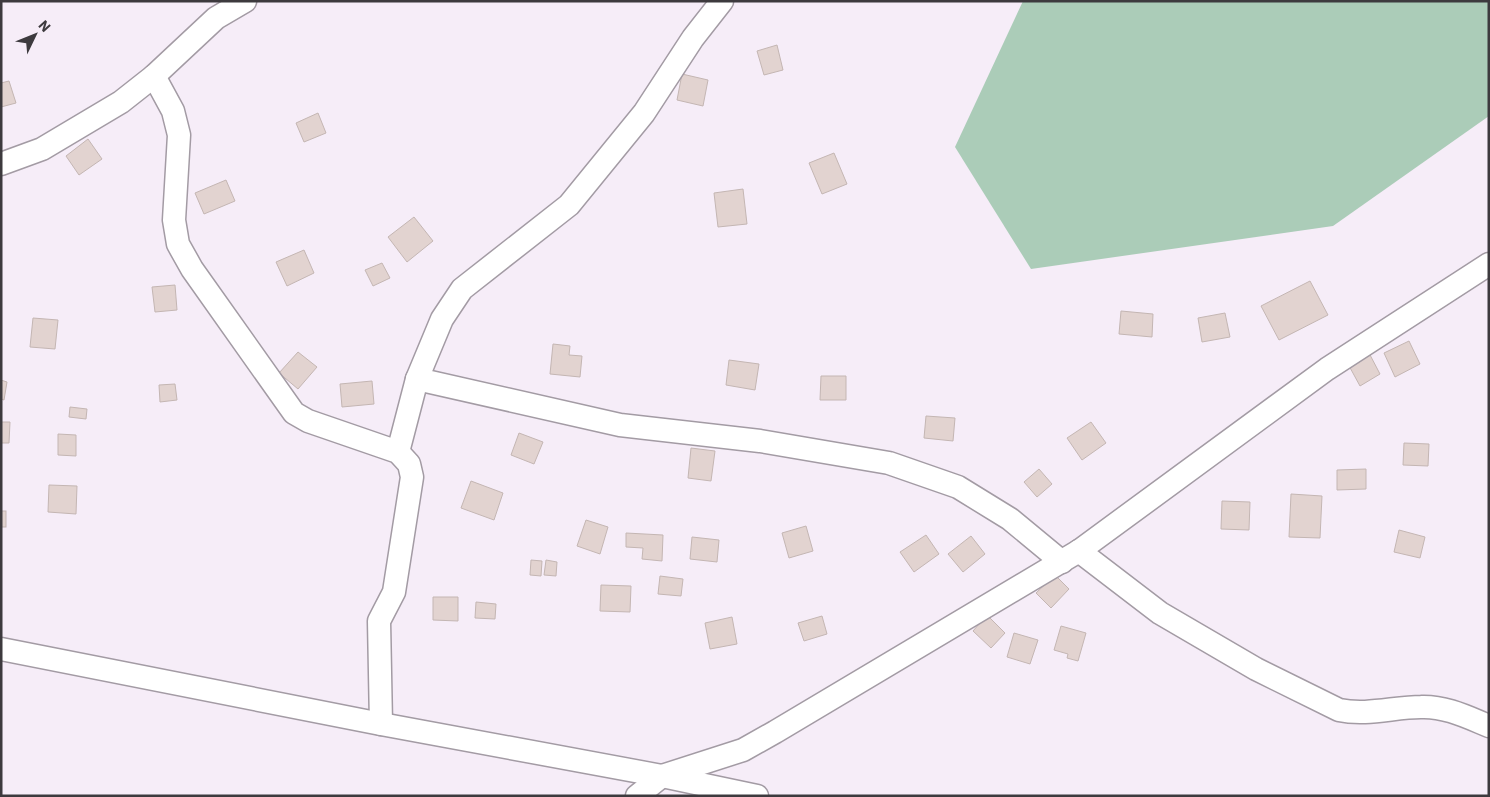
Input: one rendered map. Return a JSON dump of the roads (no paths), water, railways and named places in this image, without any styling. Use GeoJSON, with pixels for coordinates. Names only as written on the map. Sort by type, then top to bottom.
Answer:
{"type":"FeatureCollection","features":[{"type":"Feature","properties":{"kind":"street"},"geometry":{"type":"LineString","coordinates":[[1,164],[42,149],[121,102],[154,76],[216,18],[245,1]]}},
{"type":"Feature","properties":{"kind":"street"},"geometry":{"type":"LineString","coordinates":[[398,452],[417,379],[442,319],[462,289],[569,205],[644,113],[693,38],[722,1]]}},
{"type":"Feature","properties":{"kind":"street"},"geometry":{"type":"LineString","coordinates":[[154,76],[173,111],[179,135],[174,220],[178,244],[192,269],[294,413],[308,421],[398,452],[409,464],[412,477],[394,592],[379,621],[381,724]]}},
{"type":"Feature","properties":{"kind":"street"},"geometry":{"type":"LineString","coordinates":[[637,796],[662,776],[743,750],[1070,557],[1328,369],[1489,264]]}},
{"type":"Feature","properties":{"kind":"street"},"geometry":{"type":"LineString","coordinates":[[417,379],[620,425],[760,441],[889,463],[958,487],[1160,613],[1256,669],[1339,710],[1360,713],[1424,707],[1456,712],[1489,726]]}},
{"type":"Feature","properties":{"kind":"street"},"geometry":{"type":"LineString","coordinates":[[1,649],[757,796]]}}]}
